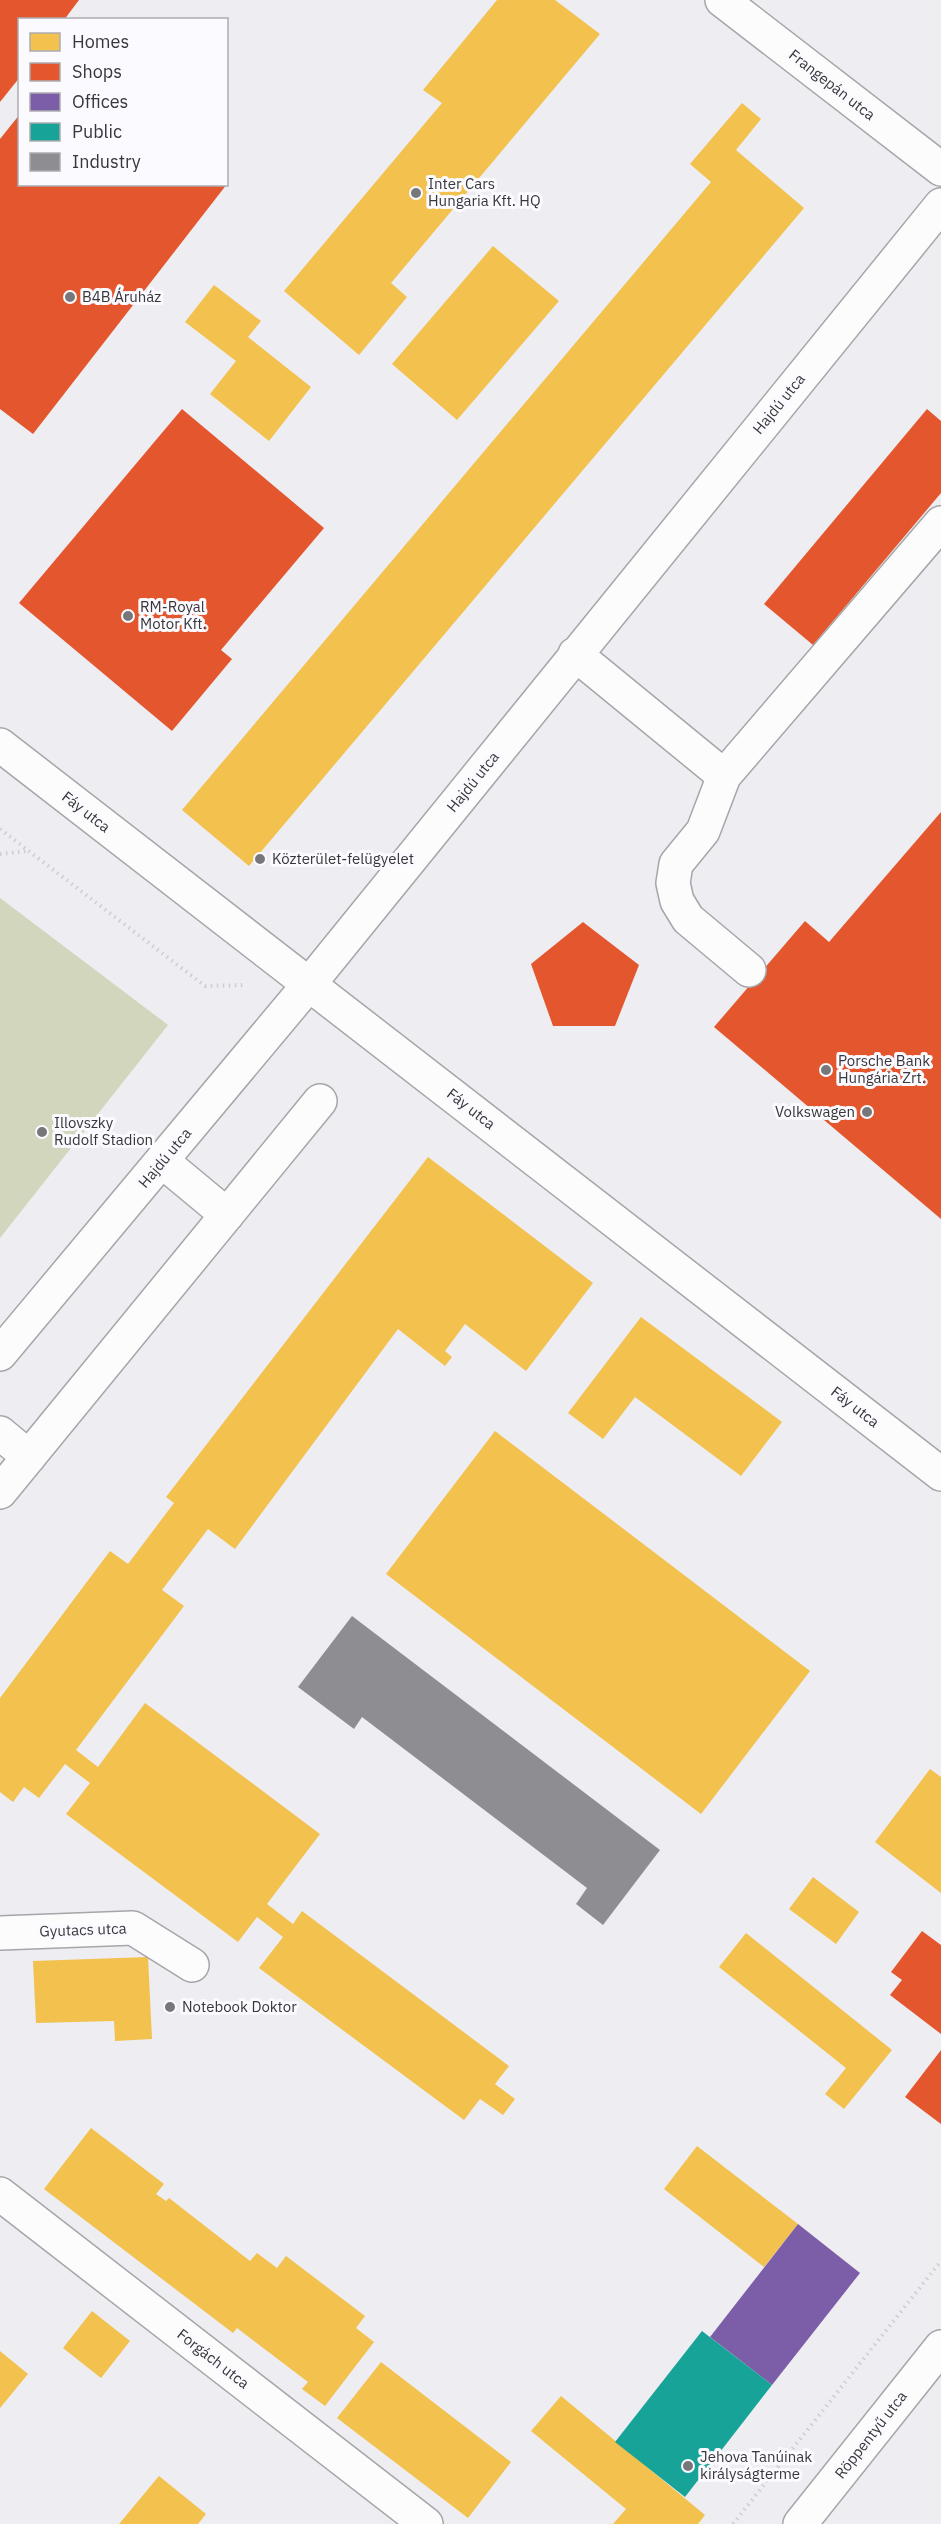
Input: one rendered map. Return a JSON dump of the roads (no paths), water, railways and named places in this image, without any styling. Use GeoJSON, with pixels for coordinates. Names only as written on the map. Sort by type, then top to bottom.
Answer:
{"type":"FeatureCollection","features":[{"type":"Feature","properties":{"kind":"street","name":"Frangepán utca"},"geometry":{"type":"LineString","coordinates":[[723,0],[941,169]]}},
{"type":"Feature","properties":{"kind":"street","name":"Hajdú utca"},"geometry":{"type":"LineString","coordinates":[[0,1354],[310,984],[941,205]]}},
{"type":"Feature","properties":{"kind":"street"},"geometry":{"type":"LineString","coordinates":[[749,970],[688,919],[676,901],[673,883],[676,864],[703,831],[724,776],[941,523]]}},
{"type":"Feature","properties":{"kind":"street"},"geometry":{"type":"LineString","coordinates":[[575,654],[724,776]]}},
{"type":"Feature","properties":{"kind":"street","name":"Fáy utca"},"geometry":{"type":"LineString","coordinates":[[0,746],[939,1467]]}},
{"type":"Feature","properties":{"kind":"street"},"geometry":{"type":"LineString","coordinates":[[0,1492],[320,1101]]}},
{"type":"Feature","properties":{"kind":"street"},"geometry":{"type":"LineString","coordinates":[[162,1161],[227,1215]]}},
{"type":"Feature","properties":{"kind":"street"},"geometry":{"type":"LineString","coordinates":[[0,1433],[29,1457]]}},
{"type":"Feature","properties":{"kind":"street","name":"Gyutacs utca"},"geometry":{"type":"LineString","coordinates":[[0,1933],[133,1928],[192,1965]]}},
{"type":"Feature","properties":{"kind":"street","name":"Forgách utca"},"geometry":{"type":"LineString","coordinates":[[0,2194],[426,2524]]}},
{"type":"Feature","properties":{"kind":"street","name":"Röppentyű utca"},"geometry":{"type":"LineString","coordinates":[[800,2524],[941,2347]]}},
{"type":"Feature","properties":{"kind":"place","name":"Inter Cars Hungaria Kft. HQ"},"geometry":{"type":"Point","coordinates":[416,193]}},
{"type":"Feature","properties":{"kind":"place","name":"B4B Áruház"},"geometry":{"type":"Point","coordinates":[70,297]}},
{"type":"Feature","properties":{"kind":"place","name":"RM-Royal Motor Kft."},"geometry":{"type":"Point","coordinates":[128,616]}},
{"type":"Feature","properties":{"kind":"place","name":"Közterület-felügyelet"},"geometry":{"type":"Point","coordinates":[260,859]}},
{"type":"Feature","properties":{"kind":"place","name":"Porsche Bank Hungária Zrt."},"geometry":{"type":"Point","coordinates":[826,1070]}},
{"type":"Feature","properties":{"kind":"place","name":"Volkswagen"},"geometry":{"type":"Point","coordinates":[867,1112]}},
{"type":"Feature","properties":{"kind":"place","name":"Illovszky Rudolf Stadion"},"geometry":{"type":"Point","coordinates":[42,1132]}},
{"type":"Feature","properties":{"kind":"place","name":"Notebook Doktor"},"geometry":{"type":"Point","coordinates":[170,2007]}},
{"type":"Feature","properties":{"kind":"place","name":"Jehova Tanúinak királyságterme"},"geometry":{"type":"Point","coordinates":[688,2466]}}]}
